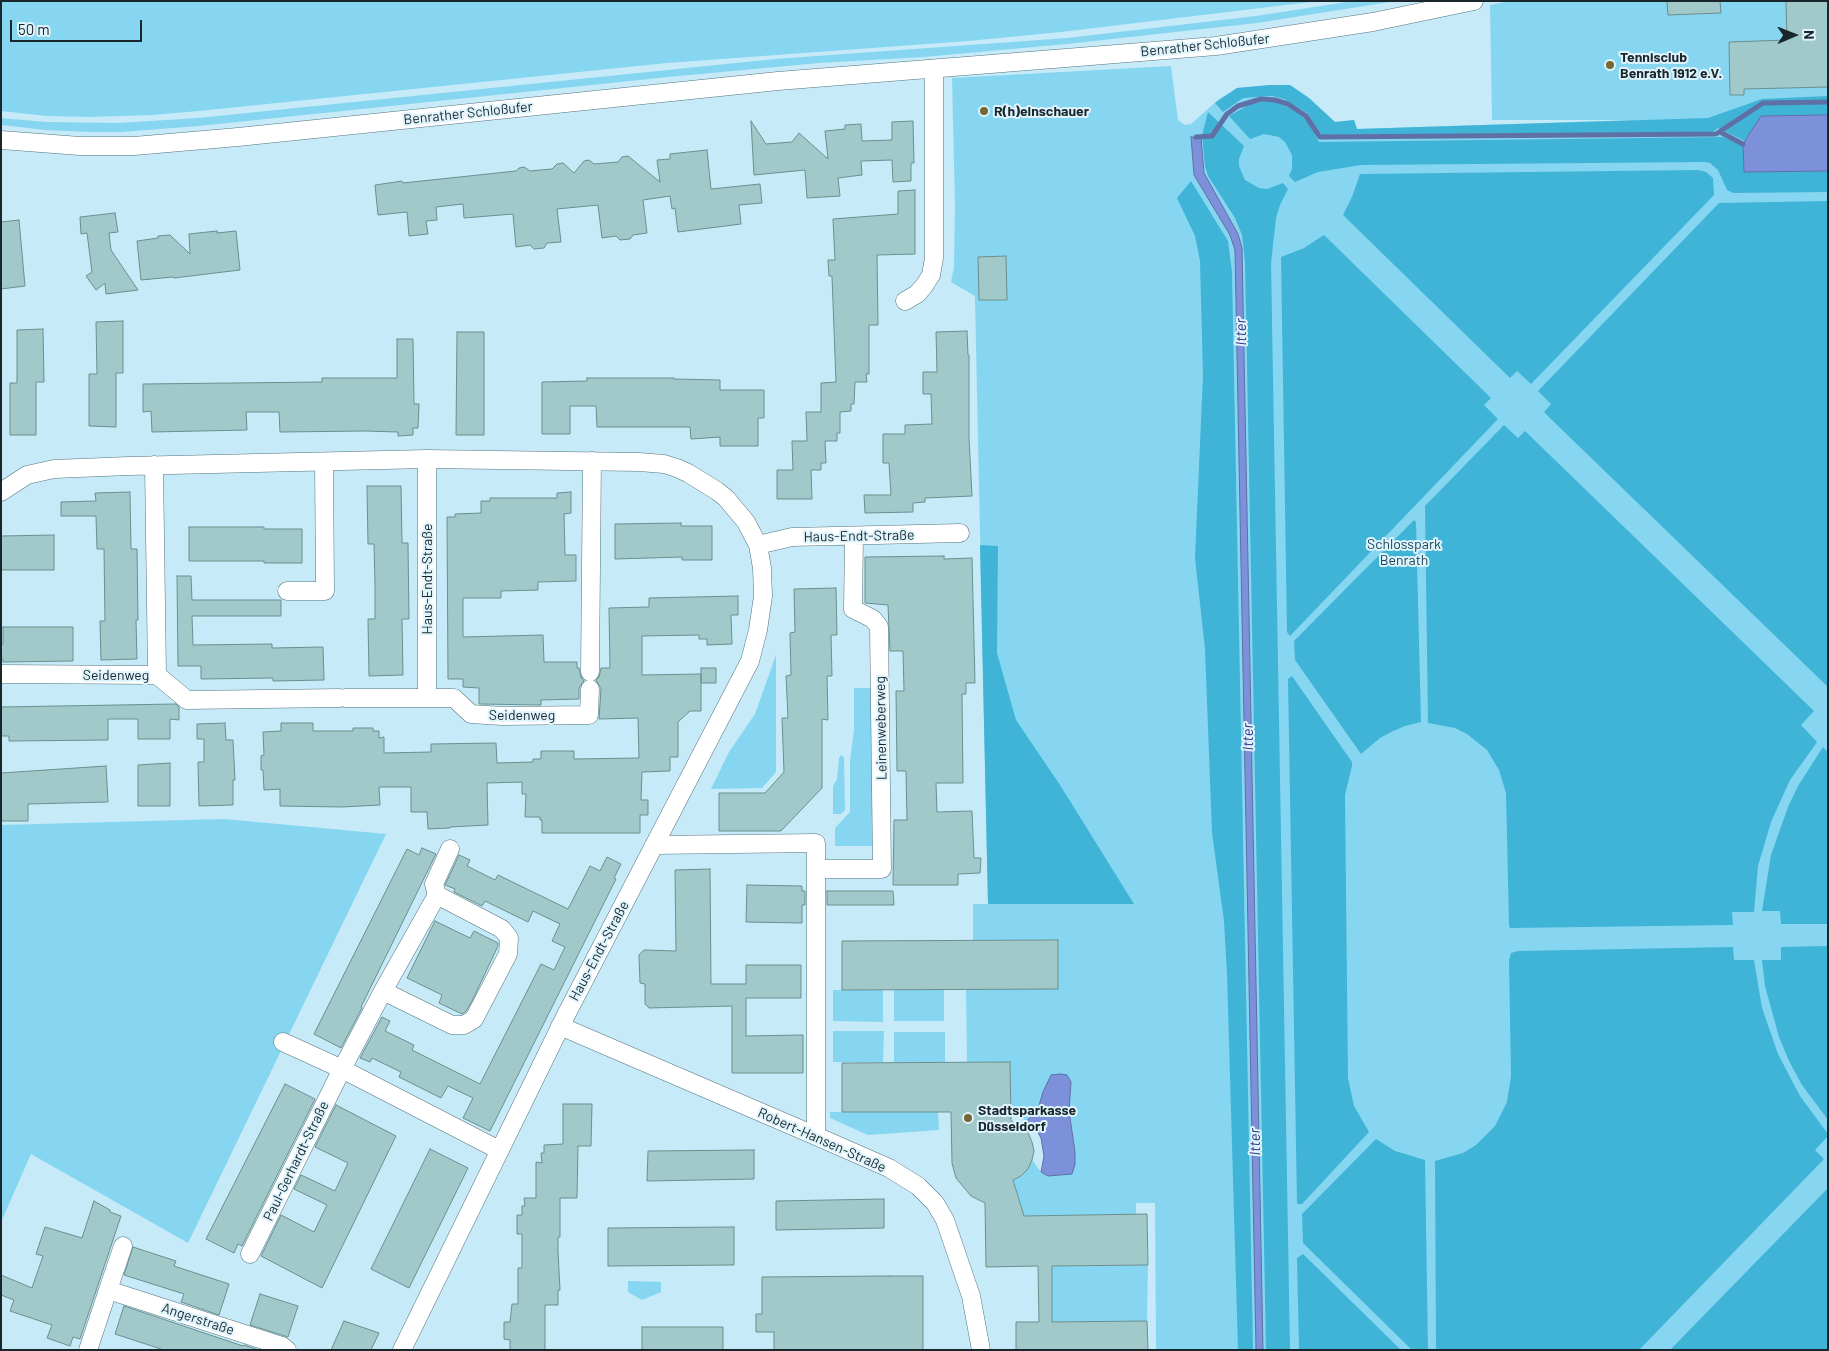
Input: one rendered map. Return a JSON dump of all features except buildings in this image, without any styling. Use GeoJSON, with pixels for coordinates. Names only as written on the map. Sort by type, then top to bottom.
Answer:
{"type":"FeatureCollection","features":[{"type":"Feature","properties":{"kind":"street","name":"Benrather Schloßufer"},"geometry":{"type":"LineString","coordinates":[[1,140],[80,146],[134,146],[778,81],[1216,46],[1373,22],[1474,1]]}},
{"type":"Feature","properties":{"kind":"street"},"geometry":{"type":"LineString","coordinates":[[905,301],[917,294],[924,286],[932,270],[934,258],[934,69]]}},
{"type":"Feature","properties":{"kind":"street","name":"Haus-Endt-Straße"},"geometry":{"type":"LineString","coordinates":[[427,460],[427,698]]}},
{"type":"Feature","properties":{"kind":"street","name":"Haus-Endt-Straße"},"geometry":{"type":"LineString","coordinates":[[1,492],[27,475],[54,469],[154,465],[427,460],[592,461],[664,464],[688,473],[709,485],[726,498],[746,522],[758,545],[762,568],[763,596],[758,630],[750,661],[560,1026],[402,1350]]}},
{"type":"Feature","properties":{"kind":"street","name":"Seidenweg"},"geometry":{"type":"LineString","coordinates":[[1,674],[157,675],[187,700],[454,698],[471,714],[502,716],[589,715],[592,461]]}},
{"type":"Feature","properties":{"kind":"street"},"geometry":{"type":"LineString","coordinates":[[287,591],[325,591],[324,462]]}},
{"type":"Feature","properties":{"kind":"street"},"geometry":{"type":"LineString","coordinates":[[154,465],[157,675]]}},
{"type":"Feature","properties":{"kind":"street","name":"Haus-Endt-Straße"},"geometry":{"type":"LineString","coordinates":[[758,545],[792,537],[960,534]]}},
{"type":"Feature","properties":{"kind":"street","name":"Leinenweberweg"},"geometry":{"type":"LineString","coordinates":[[816,869],[882,869],[879,627],[873,618],[853,609],[854,536]]}},
{"type":"Feature","properties":{"kind":"street"},"geometry":{"type":"LineString","coordinates":[[654,845],[816,843],[816,1136]]}},
{"type":"Feature","properties":{"kind":"street","name":"Paul-Gerhardt-Straße"},"geometry":{"type":"LineString","coordinates":[[250,1254],[342,1069],[436,895],[434,884],[450,850]]}},
{"type":"Feature","properties":{"kind":"street"},"geometry":{"type":"LineString","coordinates":[[383,990],[452,1025],[464,1025],[474,1019],[508,954],[509,938],[502,928],[436,895]]}},
{"type":"Feature","properties":{"kind":"street","name":"Robert-Hansen-Straße"},"geometry":{"type":"LineString","coordinates":[[560,1026],[889,1168],[918,1186],[935,1203],[945,1220],[971,1296],[981,1350]]}},
{"type":"Feature","properties":{"kind":"street"},"geometry":{"type":"LineString","coordinates":[[283,1042],[342,1069],[499,1150]]}},
{"type":"Feature","properties":{"kind":"street"},"geometry":{"type":"LineString","coordinates":[[88,1350],[123,1246]]}},
{"type":"Feature","properties":{"kind":"street","name":"Angerstraße"},"geometry":{"type":"LineString","coordinates":[[108,1290],[282,1346],[287,1350]]}},
{"type":"Feature","properties":{"kind":"green space"},"geometry":{"type":"Polygon","coordinates":[[[1,1],[1319,1],[1061,32],[968,41],[667,63],[199,111],[89,117],[47,116],[1,111],[1,1]]]}},
{"type":"Feature","properties":{"kind":"green space"},"geometry":{"type":"Polygon","coordinates":[[[1353,1],[1396,1],[1257,23],[1067,44],[924,57],[819,63],[668,77],[199,126],[121,132],[90,132],[1,125],[1,118],[46,122],[119,123],[198,118],[775,59],[1067,38],[1256,16],[1353,1]]]}},
{"type":"Feature","properties":{"kind":"green space","name":"Schlosspark Benrath"},"geometry":{"type":"Polygon","coordinates":[[[1510,1],[1828,1],[1828,1350],[1156,1350],[1155,1203],[1136,1203],[1136,1215],[1024,1216],[1013,1180],[1021,1176],[1028,1169],[1032,1160],[1041,1172],[1048,1176],[1075,1152],[1069,1111],[1071,1082],[1043,1092],[1037,1112],[1026,1121],[1011,1111],[1010,1062],[967,1062],[966,989],[1058,989],[1058,940],[973,940],[973,904],[988,904],[975,296],[951,282],[954,267],[955,204],[952,78],[1171,66],[1178,120],[1185,125],[1191,124],[1219,99],[1237,88],[1270,85],[1290,85],[1309,98],[1335,122],[1354,120],[1357,129],[1633,120],[1492,120],[1490,5],[1510,1]]]}},
{"type":"Feature","properties":{"kind":"green space"},"geometry":{"type":"Polygon","coordinates":[[[1290,85],[1309,98],[1335,122],[1354,120],[1357,129],[1708,118],[1762,99],[1828,96],[1828,115],[1762,116],[1745,141],[1718,128],[1713,132],[1322,135],[1307,113],[1284,99],[1272,96],[1243,98],[1223,112],[1215,103],[1237,88],[1290,85]]]}},
{"type":"Feature","properties":{"kind":"green space"},"geometry":{"type":"Polygon","coordinates":[[[1274,102],[1294,109],[1310,123],[1319,142],[1723,137],[1743,144],[1744,172],[1828,171],[1828,192],[1733,193],[1727,190],[1718,170],[1710,163],[1705,162],[1361,165],[1318,172],[1295,182],[1289,176],[1292,169],[1292,155],[1285,142],[1279,137],[1264,134],[1250,139],[1229,116],[1250,104],[1274,102]]]}},
{"type":"Feature","properties":{"kind":"green space"},"geometry":{"type":"Polygon","coordinates":[[[1208,112],[1244,146],[1239,159],[1239,166],[1245,180],[1259,188],[1267,189],[1283,183],[1288,189],[1276,218],[1271,263],[1290,1350],[1266,1350],[1245,262],[1242,235],[1235,218],[1208,176],[1205,166],[1202,135],[1208,112]]]}},
{"type":"Feature","properties":{"kind":"green space"},"geometry":{"type":"Polygon","coordinates":[[[1698,170],[1706,172],[1713,178],[1714,195],[1531,384],[1517,371],[1510,378],[1343,215],[1360,174],[1698,170]]]}},
{"type":"Feature","properties":{"kind":"green space"},"geometry":{"type":"Polygon","coordinates":[[[1191,181],[1228,241],[1232,272],[1253,1350],[1238,1350],[1227,974],[1224,921],[1212,833],[1205,649],[1195,558],[1203,375],[1200,261],[1195,236],[1177,198],[1191,181]]]}},
{"type":"Feature","properties":{"kind":"green space"},"geometry":{"type":"Polygon","coordinates":[[[1828,201],[1828,687],[1544,412],[1551,404],[1538,391],[1719,203],[1828,201]]]}},
{"type":"Feature","properties":{"kind":"green space"},"geometry":{"type":"Polygon","coordinates":[[[1324,235],[1491,398],[1484,405],[1498,419],[1290,636],[1287,632],[1281,257],[1304,248],[1324,235]]]}},
{"type":"Feature","properties":{"kind":"green space"},"geometry":{"type":"Polygon","coordinates":[[[1504,425],[1518,438],[1525,431],[1814,711],[1801,725],[1817,742],[1790,780],[1771,822],[1758,866],[1754,912],[1732,912],[1733,925],[1510,928],[1506,793],[1499,770],[1487,750],[1467,734],[1455,728],[1428,723],[1425,506],[1504,425]]]}},
{"type":"Feature","properties":{"kind":"green space"},"geometry":{"type":"Polygon","coordinates":[[[1414,520],[1416,522],[1421,722],[1391,732],[1380,738],[1361,754],[1295,660],[1294,641],[1414,520]]]}},
{"type":"Feature","properties":{"kind":"green space"},"geometry":{"type":"Polygon","coordinates":[[[980,545],[998,546],[997,653],[1016,720],[1060,785],[1134,904],[988,904],[980,545]]]}},
{"type":"Feature","properties":{"kind":"green space"},"geometry":{"type":"Polygon","coordinates":[[[776,655],[776,772],[762,788],[711,789],[729,752],[755,714],[776,655]]]}},
{"type":"Feature","properties":{"kind":"green space"},"geometry":{"type":"Polygon","coordinates":[[[1292,676],[1352,762],[1345,795],[1348,1078],[1354,1106],[1369,1132],[1302,1204],[1297,1204],[1288,679],[1292,676]]]}},
{"type":"Feature","properties":{"kind":"green space"},"geometry":{"type":"Polygon","coordinates":[[[854,688],[875,688],[877,846],[835,846],[835,828],[850,812],[850,761],[854,730],[854,688]]]}},
{"type":"Feature","properties":{"kind":"green space"},"geometry":{"type":"Polygon","coordinates":[[[1823,747],[1828,752],[1828,924],[1781,924],[1780,911],[1762,911],[1771,855],[1788,807],[1798,786],[1823,747]]]}},
{"type":"Feature","properties":{"kind":"green space"},"geometry":{"type":"Polygon","coordinates":[[[841,755],[844,757],[845,810],[841,814],[833,814],[833,786],[837,779],[841,755]]]}},
{"type":"Feature","properties":{"kind":"green space"},"geometry":{"type":"Polygon","coordinates":[[[224,819],[386,834],[188,1243],[31,1154],[1,1222],[1,825],[224,819]]]}},
{"type":"Feature","properties":{"kind":"green space"},"geometry":{"type":"Polygon","coordinates":[[[1828,946],[1828,1120],[1802,1085],[1779,1037],[1765,986],[1762,960],[1781,960],[1781,947],[1828,946]]]}},
{"type":"Feature","properties":{"kind":"green space"},"geometry":{"type":"Polygon","coordinates":[[[1733,947],[1734,960],[1754,960],[1762,1008],[1778,1054],[1800,1096],[1828,1134],[1815,1150],[1824,1159],[1639,1350],[1436,1350],[1435,1161],[1463,1153],[1476,1145],[1495,1126],[1507,1102],[1511,1076],[1509,960],[1511,953],[1518,951],[1733,947]]]}},
{"type":"Feature","properties":{"kind":"green space"},"geometry":{"type":"Polygon","coordinates":[[[894,989],[944,989],[944,1021],[894,1021],[894,989]]]}},
{"type":"Feature","properties":{"kind":"green space"},"geometry":{"type":"Polygon","coordinates":[[[833,990],[883,990],[883,1022],[833,1021],[833,990]]]}},
{"type":"Feature","properties":{"kind":"green space"},"geometry":{"type":"Polygon","coordinates":[[[833,1031],[884,1031],[883,1062],[833,1062],[833,1031]]]}},
{"type":"Feature","properties":{"kind":"green space"},"geometry":{"type":"Polygon","coordinates":[[[894,1032],[945,1032],[945,1062],[894,1062],[894,1032]]]}},
{"type":"Feature","properties":{"kind":"green space"},"geometry":{"type":"Polygon","coordinates":[[[830,1112],[938,1112],[939,1130],[868,1135],[830,1118],[830,1112]]]}},
{"type":"Feature","properties":{"kind":"green space"},"geometry":{"type":"Polygon","coordinates":[[[1376,1139],[1395,1151],[1425,1160],[1428,1350],[1412,1350],[1303,1243],[1302,1214],[1376,1139]]]}},
{"type":"Feature","properties":{"kind":"green space"},"geometry":{"type":"Polygon","coordinates":[[[1828,1188],[1828,1350],[1670,1350],[1828,1188]]]}},
{"type":"Feature","properties":{"kind":"green space"},"geometry":{"type":"Polygon","coordinates":[[[1303,1254],[1401,1350],[1299,1350],[1297,1258],[1303,1254]]]}},
{"type":"Feature","properties":{"kind":"green space"},"geometry":{"type":"Polygon","coordinates":[[[1148,1265],[1147,1321],[1052,1322],[1052,1266],[1148,1265]]]}},
{"type":"Feature","properties":{"kind":"green space"},"geometry":{"type":"Polygon","coordinates":[[[628,1281],[661,1282],[661,1292],[642,1300],[628,1292],[628,1281]]]}},
{"type":"Feature","properties":{"kind":"water"},"geometry":{"type":"Polygon","coordinates":[[[1828,115],[1828,171],[1744,172],[1743,144],[1761,116],[1828,115]]]}},
{"type":"Feature","properties":{"kind":"water","name":"Itter"},"geometry":{"type":"Polygon","coordinates":[[[1191,137],[1201,138],[1204,173],[1238,234],[1242,248],[1263,1350],[1256,1350],[1235,250],[1230,235],[1194,175],[1191,137]]]}},
{"type":"Feature","properties":{"kind":"water"},"geometry":{"type":"Polygon","coordinates":[[[1051,1075],[1067,1075],[1071,1082],[1069,1111],[1075,1164],[1072,1174],[1048,1176],[1041,1172],[1044,1156],[1041,1138],[1036,1129],[1026,1121],[1037,1112],[1051,1075]]]}},
{"type":"Feature","properties":{"kind":"waterway"},"geometry":{"type":"LineString","coordinates":[[1196,137],[1212,136],[1227,114],[1238,106],[1261,99],[1275,100],[1288,104],[1306,116],[1320,137],[1716,134],[1763,103],[1828,102]]}},
{"type":"Feature","properties":{"kind":"waterway"},"geometry":{"type":"LineString","coordinates":[[1720,132],[1743,144]]}},
{"type":"Feature","properties":{"kind":"place","name":"Tennisclub Benrath 1912 e.V."},"geometry":{"type":"Point","coordinates":[1610,65]}},
{"type":"Feature","properties":{"kind":"place","name":"R(h)einschauer"},"geometry":{"type":"Point","coordinates":[984,111]}},
{"type":"Feature","properties":{"kind":"place","name":"Stadtsparkasse Düsseldorf"},"geometry":{"type":"Point","coordinates":[968,1118]}}]}
